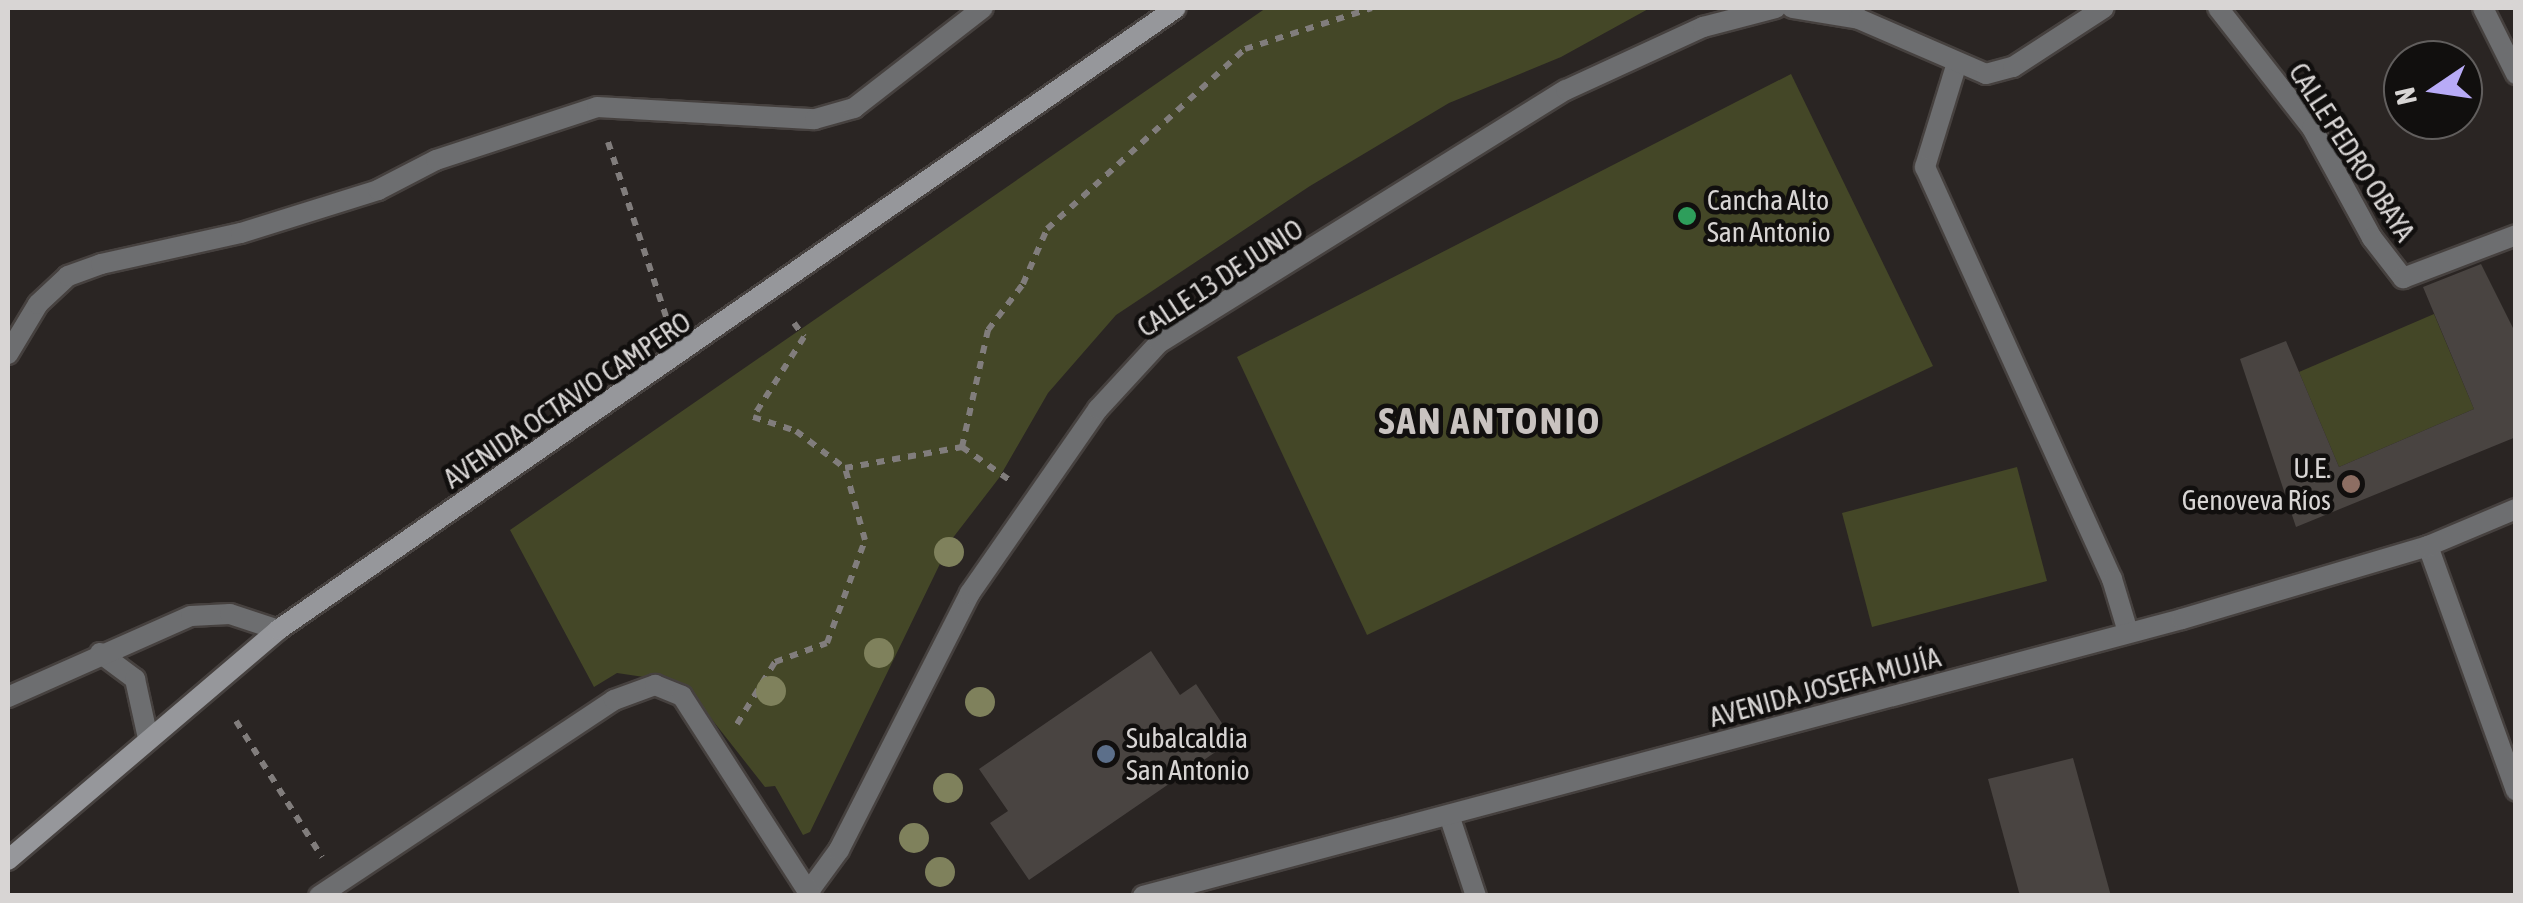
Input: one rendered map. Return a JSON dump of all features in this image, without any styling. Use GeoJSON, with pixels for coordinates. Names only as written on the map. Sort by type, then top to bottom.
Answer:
{"type":"FeatureCollection","features":[{"type":"Feature","properties":{"kind":"main road","name":"AVENIDA OCTAVIO CAMPERO"},"geometry":{"type":"LineString","coordinates":[[8,860],[278,630],[1176,8]]}},
{"type":"Feature","properties":{"kind":"street"},"geometry":{"type":"LineString","coordinates":[[8,354],[38,304],[68,276],[378,190],[436,160],[597,107],[815,119],[854,108],[983,8]]}},
{"type":"Feature","properties":{"kind":"street","name":"CALLE 13 DE JUNIO"},"geometry":{"type":"LineString","coordinates":[[810,893],[839,850],[970,593],[1098,409],[1159,344],[1566,90],[1702,27],[1776,8]]}},
{"type":"Feature","properties":{"kind":"street"},"geometry":{"type":"LineString","coordinates":[[1792,8],[1859,19],[1956,66],[1986,74],[2013,66],[2104,8]]}},
{"type":"Feature","properties":{"kind":"street","name":"CALLE PEDRO OBAYA"},"geometry":{"type":"LineString","coordinates":[[2218,8],[2312,128],[2372,238],[2403,278],[2516,235]]}},
{"type":"Feature","properties":{"kind":"street"},"geometry":{"type":"LineString","coordinates":[[2483,8],[2516,74]]}},
{"type":"Feature","properties":{"kind":"street"},"geometry":{"type":"LineString","coordinates":[[1956,66],[1925,166],[2104,561],[2128,632]]}},
{"type":"Feature","properties":{"kind":"street","name":"AVENIDA JOSEFA MUJÍA"},"geometry":{"type":"LineString","coordinates":[[1143,896],[1450,818],[2128,632],[2428,546],[2516,509]]}},
{"type":"Feature","properties":{"kind":"street"},"geometry":{"type":"LineString","coordinates":[[2428,546],[2516,790]]}},
{"type":"Feature","properties":{"kind":"street"},"geometry":{"type":"LineString","coordinates":[[8,697],[100,652],[192,616],[230,614],[278,630]]}},
{"type":"Feature","properties":{"kind":"street"},"geometry":{"type":"LineString","coordinates":[[100,652],[135,678],[148,738]]}},
{"type":"Feature","properties":{"kind":"street"},"geometry":{"type":"LineString","coordinates":[[319,896],[639,687],[682,696],[810,893]]}},
{"type":"Feature","properties":{"kind":"street"},"geometry":{"type":"LineString","coordinates":[[1450,818],[1476,896]]}},
{"type":"Feature","properties":{"kind":"path"},"geometry":{"type":"LineString","coordinates":[[962,447],[988,330],[1024,284],[1047,229],[1246,49],[1372,8]]}},
{"type":"Feature","properties":{"kind":"path"},"geometry":{"type":"LineString","coordinates":[[597,107],[668,322]]}},
{"type":"Feature","properties":{"kind":"path"},"geometry":{"type":"LineString","coordinates":[[722,754],[762,674],[793,652],[828,642],[865,540],[845,468],[796,431],[753,417],[804,336],[794,323]]}},
{"type":"Feature","properties":{"kind":"path"},"geometry":{"type":"LineString","coordinates":[[845,468],[962,447],[1036,498]]}},
{"type":"Feature","properties":{"kind":"path"},"geometry":{"type":"LineString","coordinates":[[236,720],[338,883]]}},
{"type":"Feature","properties":{"kind":"green space"},"geometry":{"type":"Polygon","coordinates":[[[1266,8],[1650,8],[1561,57],[1449,103],[1310,186],[1116,315],[1048,393],[999,478],[952,539],[810,832],[803,835],[775,786],[765,787],[706,712],[664,680],[617,673],[594,687],[510,530],[1266,8]]]}},
{"type":"Feature","properties":{"kind":"green space","name":"Cancha Alto San Antonio"},"geometry":{"type":"Polygon","coordinates":[[[1791,74],[1933,366],[1367,635],[1237,357],[1791,74]]]}},
{"type":"Feature","properties":{"kind":"green space"},"geometry":{"type":"Polygon","coordinates":[[[2434,314],[2474,409],[2339,467],[2299,372],[2434,314]]]}},
{"type":"Feature","properties":{"kind":"green space"},"geometry":{"type":"Polygon","coordinates":[[[2017,467],[2047,581],[1872,627],[1842,513],[2017,467]]]}},
{"type":"Feature","properties":{"kind":"building"},"geometry":{"type":"Polygon","coordinates":[[[2481,264],[2516,334],[2516,437],[2296,527],[2240,359],[2286,341],[2339,467],[2474,409],[2423,287],[2481,264]]]}},
{"type":"Feature","properties":{"kind":"building","name":"Subalcaldia San Antonio"},"geometry":{"type":"Polygon","coordinates":[[[1151,651],[1180,695],[1196,684],[1233,740],[1029,880],[990,823],[1008,811],[979,769],[1151,651]]]}},
{"type":"Feature","properties":{"kind":"building"},"geometry":{"type":"Polygon","coordinates":[[[2073,758],[2111,896],[2020,896],[1988,779],[2073,758]]]}},
{"type":"Feature","properties":{"kind":"place","name":"Cancha Alto San Antonio"},"geometry":{"type":"Point","coordinates":[1687,216]}},
{"type":"Feature","properties":{"kind":"place","name":"U.E. Genoveva Ríos"},"geometry":{"type":"Point","coordinates":[2351,484]}},
{"type":"Feature","properties":{"kind":"place","name":"Subalcaldia San Antonio"},"geometry":{"type":"Point","coordinates":[1106,754]}},
{"type":"Feature","properties":{"kind":"district","name":"SAN ANTONIO"},"geometry":{"type":"Point","coordinates":[1490,421]}}]}
